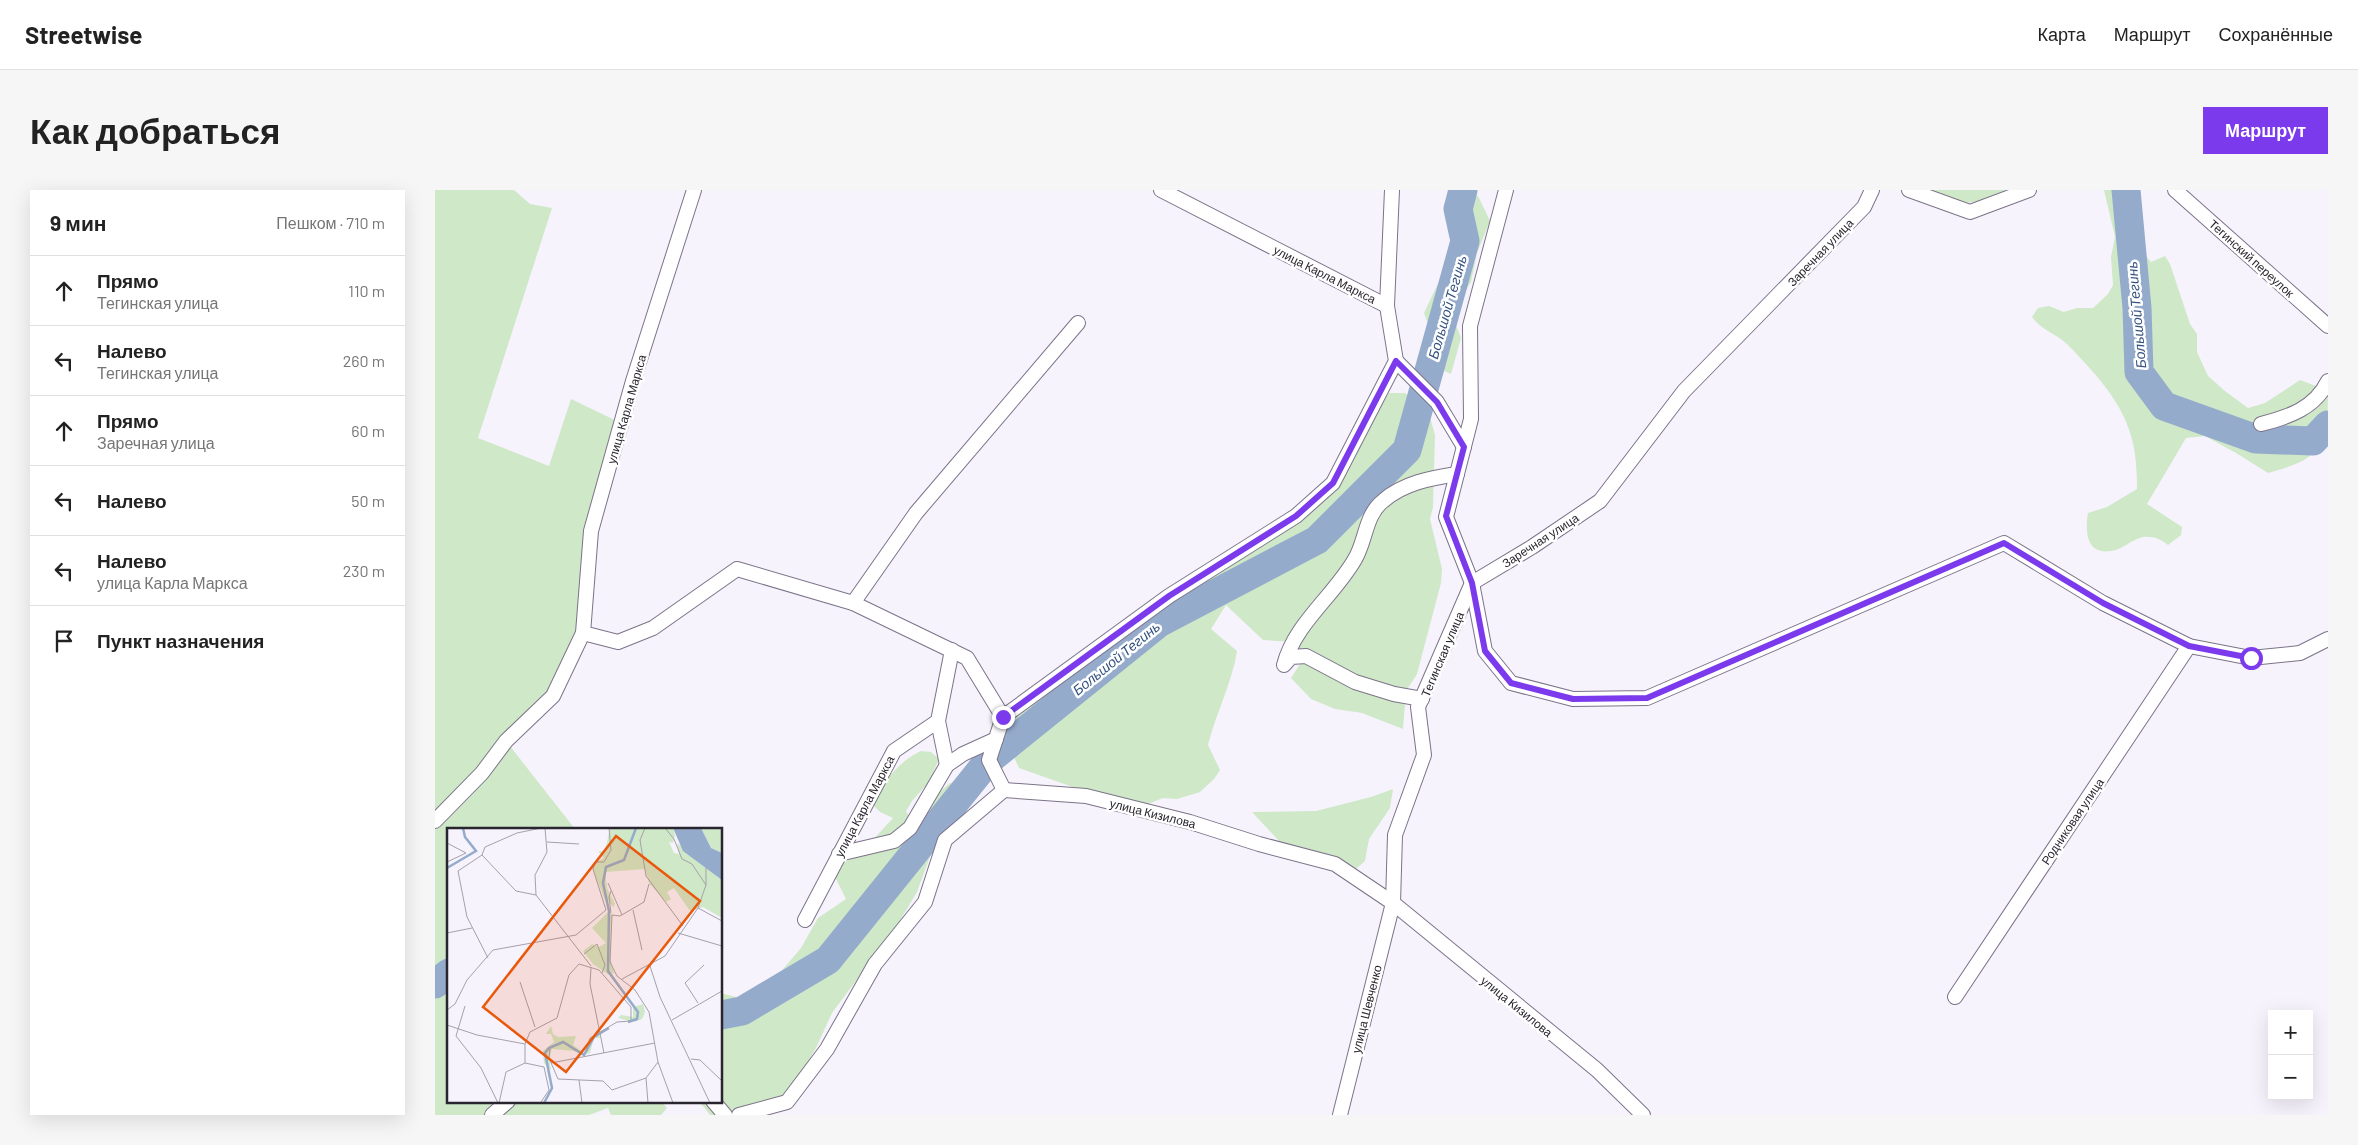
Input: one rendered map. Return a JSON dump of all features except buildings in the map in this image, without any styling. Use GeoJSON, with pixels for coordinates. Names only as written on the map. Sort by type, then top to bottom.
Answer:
{"type":"FeatureCollection","features":[{"type":"Feature","properties":{"kind":"street","name":"улица Карла Маркса"},"geometry":{"type":"LineString","coordinates":[[435,822],[482,773],[506,741],[553,696],[583,633],[591,531],[633,381],[694,190]]}},
{"type":"Feature","properties":{"kind":"street","name":"улица Карла Маркса"},"geometry":{"type":"LineString","coordinates":[[1161,190],[1387,306],[1396,361]]}},
{"type":"Feature","properties":{"kind":"street"},"geometry":{"type":"LineString","coordinates":[[1387,306],[1392,190]]}},
{"type":"Feature","properties":{"kind":"street"},"geometry":{"type":"LineString","coordinates":[[1472,583],[1446,516],[1471,419],[1470,326],[1506,190]]}},
{"type":"Feature","properties":{"kind":"street","name":"Заречная улица"},"geometry":{"type":"LineString","coordinates":[[1472,583],[1532,547],[1600,501],[1684,391],[1863,207],[1872,190]]}},
{"type":"Feature","properties":{"kind":"street"},"geometry":{"type":"LineString","coordinates":[[1909,190],[1970,212],[2029,190]]}},
{"type":"Feature","properties":{"kind":"street","name":"Тегинский переулок"},"geometry":{"type":"LineString","coordinates":[[2175,190],[2328,326]]}},
{"type":"Feature","properties":{"kind":"street"},"geometry":{"type":"LineString","coordinates":[[853,603],[916,513],[1078,323]]}},
{"type":"Feature","properties":{"kind":"street"},"geometry":{"type":"LineString","coordinates":[[739,1115],[787,1102],[827,1049],[875,964],[925,902],[945,840],[1004,790],[989,760],[1003,717],[1169,596],[1296,516],[1333,483],[1396,361],[1437,402],[1464,447]]}},
{"type":"Feature","properties":{"kind":"street"},"geometry":{"type":"LineString","coordinates":[[2261,424],[2301,412],[2324,389],[2328,381]]}},
{"type":"Feature","properties":{"kind":"street"},"geometry":{"type":"LineString","coordinates":[[1422,699],[1394,694],[1355,682],[1306,656],[1291,657],[1284,665],[1288,651],[1306,622],[1335,588],[1357,556],[1366,528],[1381,502],[1414,483],[1457,474]]}},
{"type":"Feature","properties":{"kind":"street","name":"Тегинская улица"},"geometry":{"type":"LineString","coordinates":[[1472,583],[1485,651],[1511,683],[1573,699],[1647,698],[2004,543],[2103,603],[2189,646],[2251,658],[2300,653],[2328,639]]}},
{"type":"Feature","properties":{"kind":"street"},"geometry":{"type":"LineString","coordinates":[[583,633],[618,642],[653,628],[737,569],[853,603],[967,658],[1003,717]]}},
{"type":"Feature","properties":{"kind":"street","name":"Тегинская улица"},"geometry":{"type":"LineString","coordinates":[[1393,903],[1395,835],[1424,755],[1418,707],[1472,583]]}},
{"type":"Feature","properties":{"kind":"street","name":"Родниковая улица"},"geometry":{"type":"LineString","coordinates":[[1955,997],[2189,646]]}},
{"type":"Feature","properties":{"kind":"street"},"geometry":{"type":"LineString","coordinates":[[947,765],[938,721],[951,650]]}},
{"type":"Feature","properties":{"kind":"street","name":"улица Карла Маркса"},"geometry":{"type":"LineString","coordinates":[[805,920],[894,751],[938,721]]}},
{"type":"Feature","properties":{"kind":"street"},"geometry":{"type":"LineString","coordinates":[[839,854],[894,841],[910,828],[947,765],[963,754],[996,739]]}},
{"type":"Feature","properties":{"kind":"street","name":"улица Кизилова"},"geometry":{"type":"LineString","coordinates":[[1004,790],[1086,796],[1190,822],[1259,844],[1335,864],[1393,903],[1597,1070],[1643,1115]]}},
{"type":"Feature","properties":{"kind":"street","name":"улица Шевченко"},"geometry":{"type":"LineString","coordinates":[[1340,1115],[1393,903]]}},
{"type":"Feature","properties":{"kind":"street"},"geometry":{"type":"LineString","coordinates":[[492,1115],[508,1102]]}},
{"type":"Feature","properties":{"kind":"street"},"geometry":{"type":"LineString","coordinates":[[714,1102],[725,1115]]}},
{"type":"Feature","properties":{"kind":"green space"},"geometry":{"type":"Polygon","coordinates":[[[435,190],[514,190],[530,204],[552,208],[478,438],[549,466],[571,399],[621,423],[591,531],[583,633],[553,696],[506,741],[574,828],[447,828],[447,1102],[662,1102],[667,1108],[661,1115],[611,1115],[608,1108],[589,1115],[435,1115],[435,190]]]}},
{"type":"Feature","properties":{"kind":"green space"},"geometry":{"type":"Polygon","coordinates":[[[1932,190],[2006,190],[1986,199],[1960,202],[1942,196],[1932,190]]]}},
{"type":"Feature","properties":{"kind":"green space"},"geometry":{"type":"Polygon","coordinates":[[[2104,190],[2132,190],[2139,248],[2151,262],[2165,256],[2170,264],[2190,324],[2197,334],[2197,352],[2208,376],[2225,391],[2248,408],[2265,403],[2300,380],[2324,389],[2328,381],[2325,434],[2321,445],[2303,461],[2268,473],[2205,436],[2186,438],[2147,504],[2182,527],[2181,535],[2168,545],[2157,538],[2143,537],[2111,551],[2096,549],[2092,545],[2087,534],[2088,513],[2107,507],[2137,489],[2135,455],[2127,423],[2113,398],[2096,376],[2068,345],[2032,317],[2038,308],[2049,306],[2064,312],[2077,308],[2093,308],[2108,294],[2113,285],[2111,257],[2115,237],[2104,190]]]}},
{"type":"Feature","properties":{"kind":"green space"},"geometry":{"type":"Polygon","coordinates":[[[1478,196],[1490,221],[1477,253],[1471,282],[1451,312],[1461,338],[1451,374],[1422,361],[1432,335],[1424,313],[1453,252],[1456,224],[1468,197],[1478,196]]]}},
{"type":"Feature","properties":{"kind":"green space"},"geometry":{"type":"Polygon","coordinates":[[[1389,393],[1405,393],[1430,417],[1435,435],[1433,507],[1430,519],[1442,569],[1441,583],[1417,674],[1406,691],[1403,729],[1362,713],[1335,709],[1311,699],[1291,678],[1300,664],[1292,642],[1263,640],[1226,605],[1211,629],[1237,651],[1235,663],[1208,745],[1220,770],[1214,779],[1200,792],[1177,799],[1163,798],[1143,806],[1087,792],[1019,768],[1011,751],[989,760],[1003,717],[1333,483],[1389,393]]]}},
{"type":"Feature","properties":{"kind":"green space"},"geometry":{"type":"Polygon","coordinates":[[[921,751],[931,752],[939,759],[929,782],[912,801],[906,811],[918,833],[931,799],[950,783],[974,791],[972,803],[936,840],[917,892],[896,927],[832,1013],[816,1048],[789,1093],[764,1115],[710,1115],[700,1102],[723,1102],[723,994],[743,999],[761,989],[778,975],[801,948],[818,918],[846,899],[835,877],[845,862],[859,855],[893,818],[880,812],[871,803],[886,780],[913,755],[921,751]]]}},
{"type":"Feature","properties":{"kind":"green space"},"geometry":{"type":"Polygon","coordinates":[[[1393,789],[1390,808],[1369,839],[1365,861],[1356,869],[1336,858],[1281,843],[1252,812],[1316,811],[1371,797],[1393,789]]]}},
{"type":"Feature","properties":{"kind":"waterway","name":"Большой Тегинь"},"geometry":{"type":"LineString","coordinates":[[723,1015],[742,1011],[828,960],[989,760],[1159,623],[1317,540],[1407,450],[1465,241],[1458,209],[1463,190]]}},
{"type":"Feature","properties":{"kind":"waterway","name":"Большой Тегинь"},"geometry":{"type":"LineString","coordinates":[[2126,190],[2137,308],[2139,372],[2164,406],[2256,439],[2313,441],[2328,425]]}},
{"type":"Feature","properties":{"kind":"waterway","name":"Большой Тегинь"},"geometry":{"type":"LineString","coordinates":[[435,984],[447,975]]}},
{"type":"Feature","properties":{"kind":"route"},"geometry":{"type":"LineString","coordinates":[[1003,717],[1169,596],[1296,516],[1333,483],[1396,361],[1437,402],[1464,447],[1446,516],[1472,583],[1485,651],[1511,683],[1573,699],[1647,698],[2004,543],[2103,603],[2189,646],[2251,658]]}}]}
